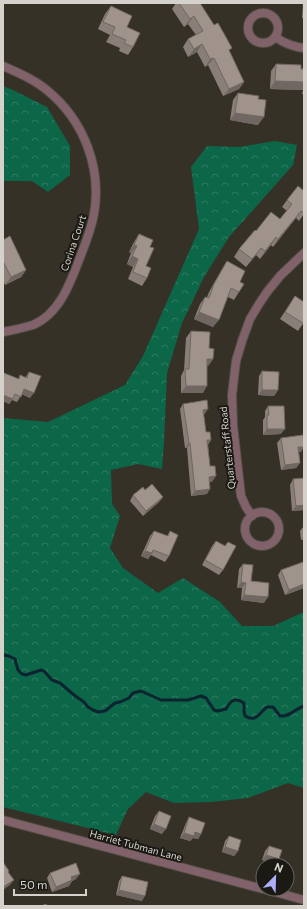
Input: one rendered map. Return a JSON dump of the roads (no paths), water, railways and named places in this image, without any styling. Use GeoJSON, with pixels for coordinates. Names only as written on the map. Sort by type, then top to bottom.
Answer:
{"type":"FeatureCollection","features":[{"type":"Feature","properties":{"kind":"street"},"geometry":{"type":"LineString","coordinates":[[275,37],[296,47],[304,48]]}},
{"type":"Feature","properties":{"kind":"street","name":"Corina Court"},"geometry":{"type":"LineString","coordinates":[[3,66],[23,75],[41,86],[70,114],[86,141],[91,156],[96,185],[94,213],[90,230],[74,273],[58,305],[44,319],[33,324],[3,332]]}},
{"type":"Feature","properties":{"kind":"street","name":"Quarterstaff Road"},"geometry":{"type":"LineString","coordinates":[[252,516],[246,508],[241,496],[233,426],[232,395],[236,361],[250,319],[258,304],[280,276],[304,253]]}},
{"type":"Feature","properties":{"kind":"street"},"geometry":{"type":"LineString","coordinates":[[261,512],[273,516],[279,525],[278,536],[274,541],[264,546],[257,545],[252,542],[247,535],[246,524],[252,516],[261,512]]}},
{"type":"Feature","properties":{"kind":"street","name":"Harriet Tubman Lane"},"geometry":{"type":"LineString","coordinates":[[3,820],[255,887]]}},
{"type":"Feature","properties":{"kind":"street","name":"Harriet Tubman Lane"},"geometry":{"type":"LineString","coordinates":[[293,897],[304,900]]}},
{"type":"Feature","properties":{"kind":"waterway"},"geometry":{"type":"LineString","coordinates":[[3,655],[15,659],[18,670],[22,674],[26,675],[41,670],[44,671],[52,680],[60,683],[88,707],[98,712],[105,711],[115,703],[129,698],[133,693],[141,691],[161,700],[188,700],[201,696],[206,698],[214,710],[218,711],[226,709],[230,703],[234,700],[238,700],[244,703],[245,716],[249,718],[255,718],[267,707],[273,707],[280,716],[284,716],[304,706]]}}]}
